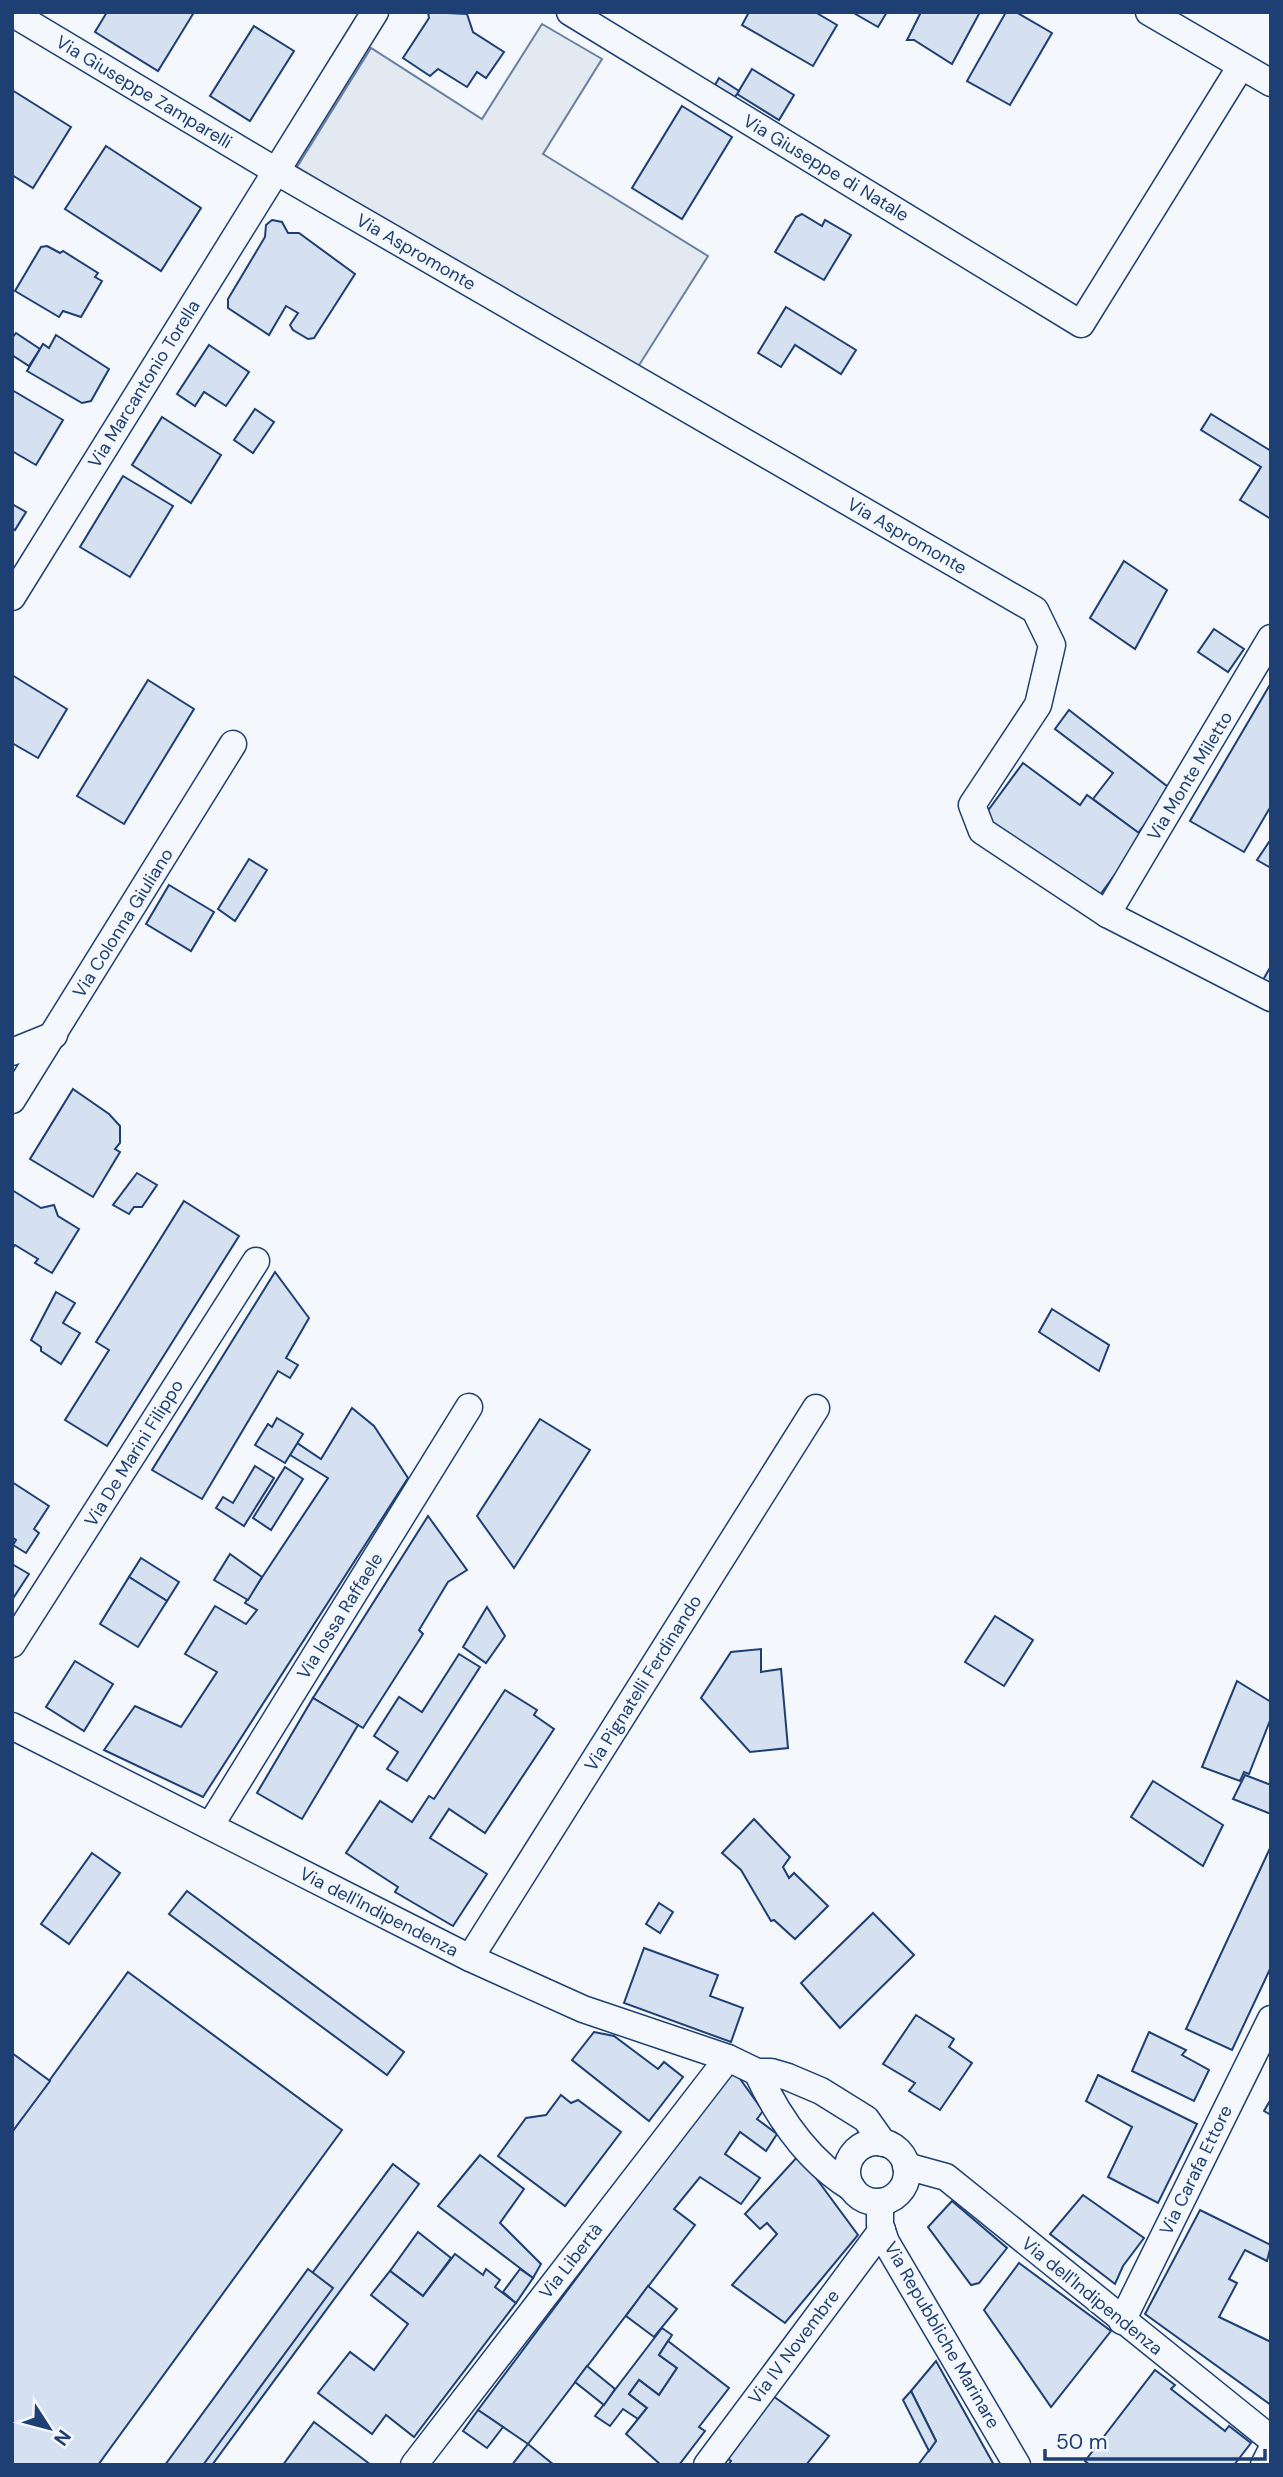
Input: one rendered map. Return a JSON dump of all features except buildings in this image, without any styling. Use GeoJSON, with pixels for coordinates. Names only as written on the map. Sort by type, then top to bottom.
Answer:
{"type":"FeatureCollection","features":[{"type":"Feature","properties":{"kind":"street","name":"Via Marcantonio Torella"},"geometry":{"type":"LineString","coordinates":[[12,597],[375,12]]}},
{"type":"Feature","properties":{"kind":"street","name":"Via Giuseppe di Natale"},"geometry":{"type":"LineString","coordinates":[[570,12],[1081,324],[1241,66]]}},
{"type":"Feature","properties":{"kind":"street"},"geometry":{"type":"LineString","coordinates":[[1149,12],[1271,83]]}},
{"type":"Feature","properties":{"kind":"street","name":"Via Giuseppe Zamparelli"},"geometry":{"type":"LineString","coordinates":[[12,13],[276,171]]}},
{"type":"Feature","properties":{"kind":"street","name":"Via Aspromonte"},"geometry":{"type":"LineString","coordinates":[[276,171],[1035,610],[1052,645],[1038,705],[972,805],[982,831],[1107,914],[1271,998]]}},
{"type":"Feature","properties":{"kind":"street","name":"Via Monte Miletto"},"geometry":{"type":"LineString","coordinates":[[1107,914],[1271,638]]}},
{"type":"Feature","properties":{"kind":"street","name":"Via Colonna Giuliano"},"geometry":{"type":"LineString","coordinates":[[12,1100],[233,744]]}},
{"type":"Feature","properties":{"kind":"street"},"geometry":{"type":"LineString","coordinates":[[12,1052],[54,1035]]}},
{"type":"Feature","properties":{"kind":"street","name":"Via De Marini Filippo"},"geometry":{"type":"LineString","coordinates":[[12,1644],[256,1261]]}},
{"type":"Feature","properties":{"kind":"street","name":"Via Iossa Raffaele"},"geometry":{"type":"LineString","coordinates":[[210,1826],[470,1407]]}},
{"type":"Feature","properties":{"kind":"street","name":"Via Pignatelli Ferdinando"},"geometry":{"type":"LineString","coordinates":[[470,1958],[816,1408]]}},
{"type":"Feature","properties":{"kind":"street","name":"Via dell'Indipendenza"},"geometry":{"type":"LineString","coordinates":[[12,1726],[470,1958],[583,2009],[728,2058],[757,2072],[789,2077],[821,2091],[866,2119],[883,2143],[901,2153],[906,2166],[946,2178],[1271,2439]]}},
{"type":"Feature","properties":{"kind":"street","name":"Via Carafa Ettore"},"geometry":{"type":"LineString","coordinates":[[1122,2321],[1271,2019]]}},
{"type":"Feature","properties":{"kind":"street","name":"Via Libertà"},"geometry":{"type":"LineString","coordinates":[[414,2465],[728,2058]]}},
{"type":"Feature","properties":{"kind":"street"},"geometry":{"type":"LineString","coordinates":[[757,2072],[771,2103],[788,2126],[831,2175],[866,2200],[880,2202],[901,2191],[906,2182],[906,2166]]}},
{"type":"Feature","properties":{"kind":"street"},"geometry":{"type":"LineString","coordinates":[[852,2188],[848,2169],[855,2152],[873,2143],[883,2143]]}},
{"type":"Feature","properties":{"kind":"street","name":"Via Repubbliche Marinare"},"geometry":{"type":"LineString","coordinates":[[880,2202],[882,2230],[1017,2465]]}},
{"type":"Feature","properties":{"kind":"street","name":"Via IV Novembre"},"geometry":{"type":"LineString","coordinates":[[707,2465],[882,2230]]}},
{"type":"Feature","properties":{"kind":"street"},"geometry":{"type":"LineString","coordinates":[[1265,2465],[1271,2451]]}},
{"type":"Feature","properties":{"kind":"shaded area"},"geometry":{"type":"Polygon","coordinates":[[[542,24],[602,59],[543,154],[708,256],[636,370],[297,167],[371,48],[482,119],[542,24]]]}}]}
